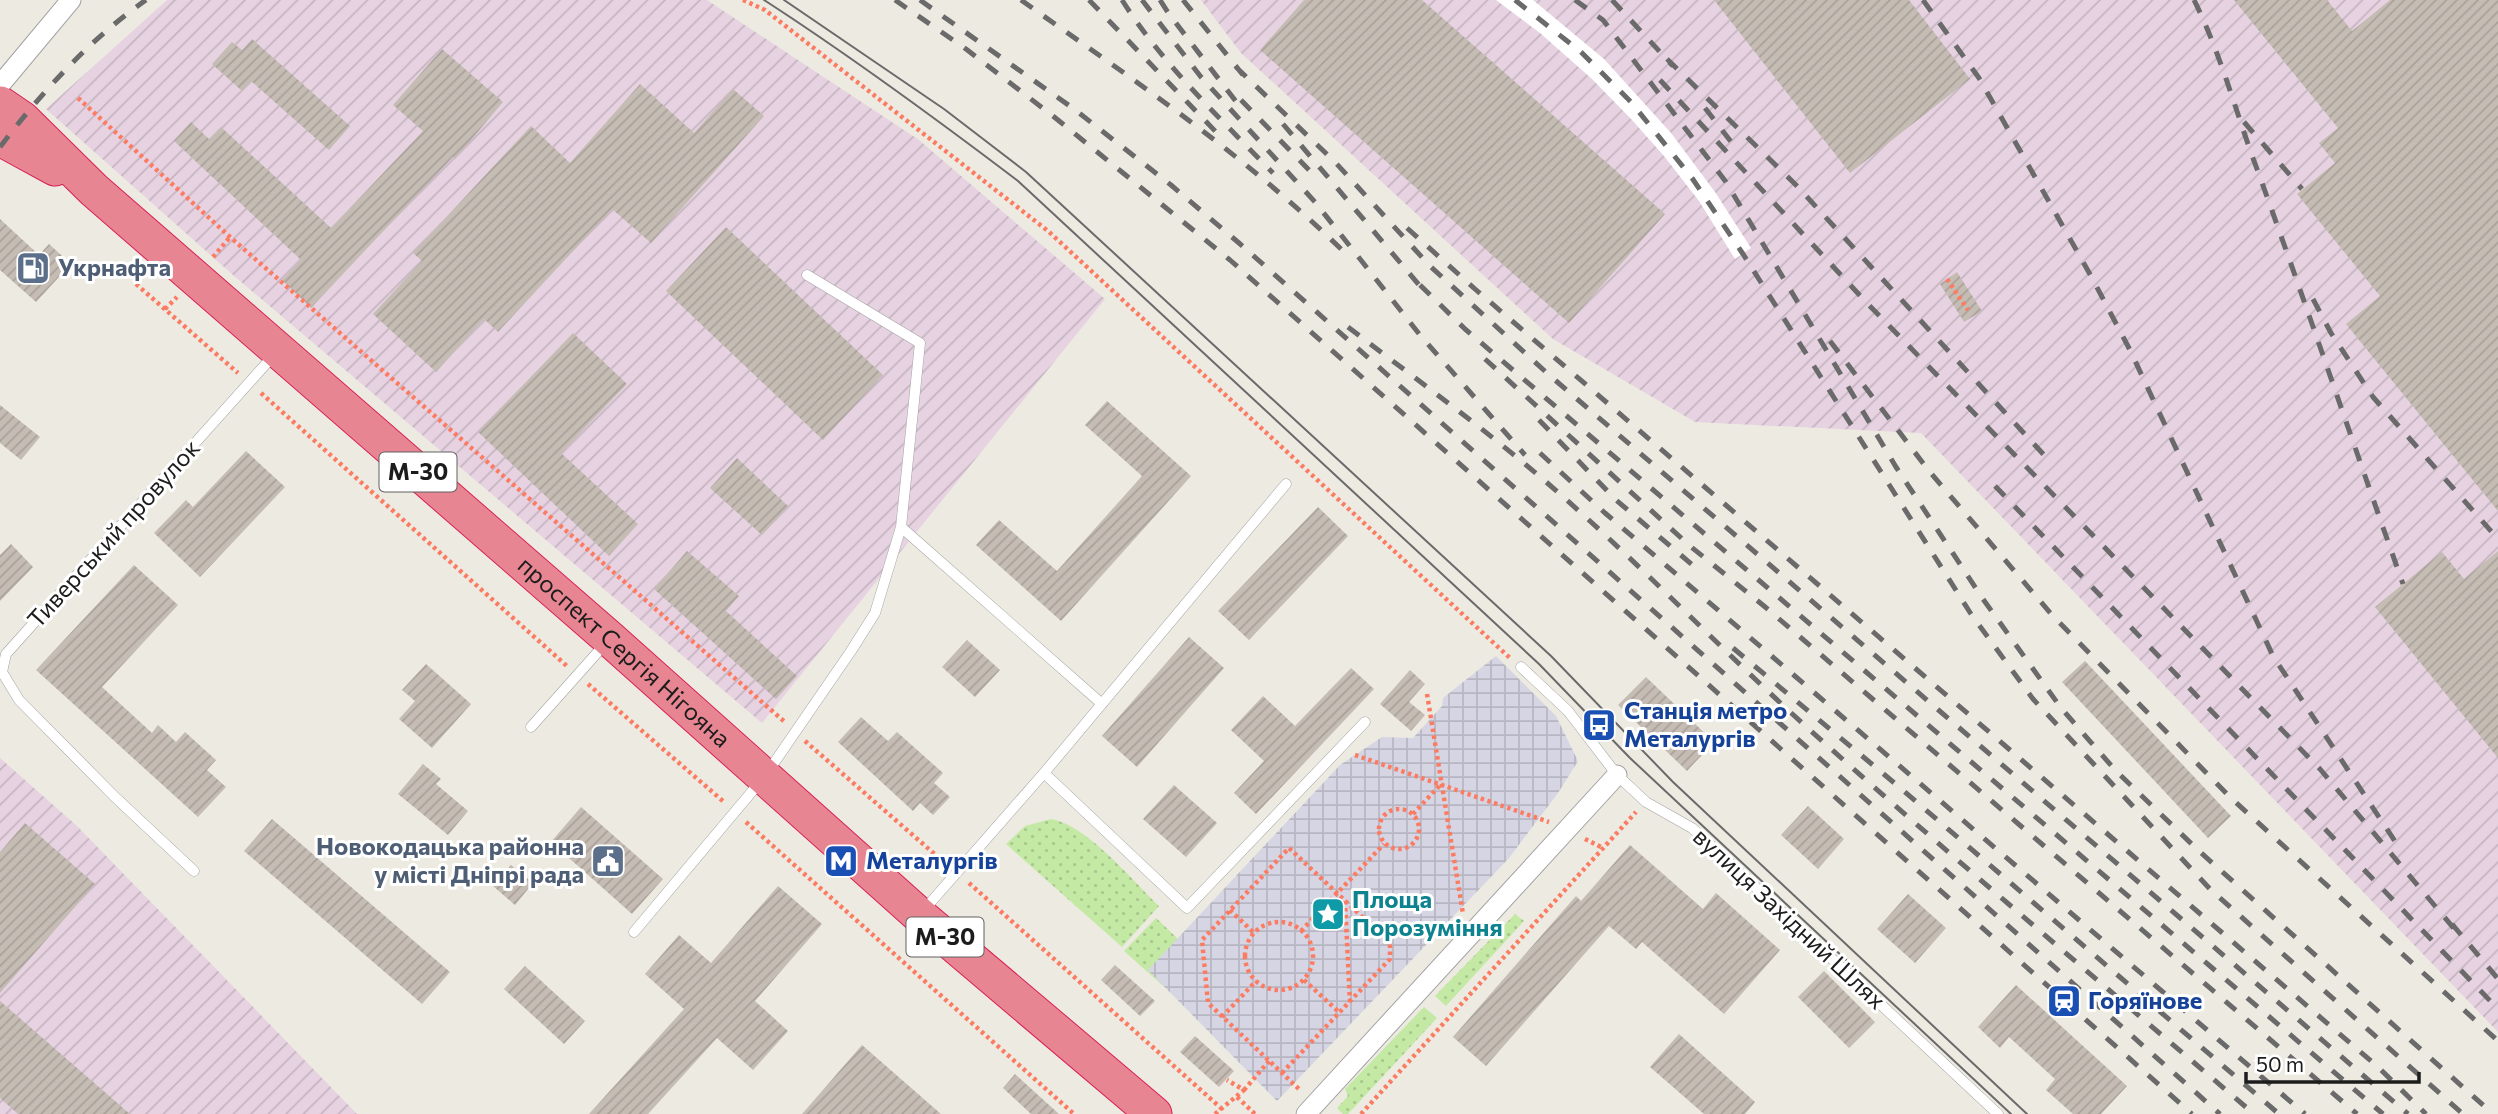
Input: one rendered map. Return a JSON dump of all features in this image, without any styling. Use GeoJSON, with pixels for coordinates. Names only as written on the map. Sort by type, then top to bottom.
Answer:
{"type":"FeatureCollection","features":[{"type":"Feature","properties":{"kind":"highway","name":"проспект Сергія Нігояна"},"geometry":{"type":"LineString","coordinates":[[0,104],[22,120],[94,190],[610,639],[919,915],[1154,1114]]}},
{"type":"Feature","properties":{"kind":"highway","name":"проспект Сергія Нігояна"},"geometry":{"type":"LineString","coordinates":[[0,138],[94,190]]}},
{"type":"Feature","properties":{"kind":"street"},"geometry":{"type":"LineString","coordinates":[[0,85],[71,0]]}},
{"type":"Feature","properties":{"kind":"street"},"geometry":{"type":"LineString","coordinates":[[1310,1109],[1617,775]]}},
{"type":"Feature","properties":{"kind":"lane"},"geometry":{"type":"LineString","coordinates":[[634,932],[765,776],[875,613],[901,527],[920,343],[807,275]]}},
{"type":"Feature","properties":{"kind":"lane","name":"Тиверський провулок"},"geometry":{"type":"LineString","coordinates":[[194,871],[115,797],[19,700],[2,672],[6,654],[278,350]]}},
{"type":"Feature","properties":{"kind":"lane"},"geometry":{"type":"LineString","coordinates":[[919,915],[1044,773],[1286,484]]}},
{"type":"Feature","properties":{"kind":"lane"},"geometry":{"type":"LineString","coordinates":[[901,527],[1102,704]]}},
{"type":"Feature","properties":{"kind":"lane"},"geometry":{"type":"LineString","coordinates":[[531,727],[610,639]]}},
{"type":"Feature","properties":{"kind":"lane","name":"вулиця Західний Шлях"},"geometry":{"type":"LineString","coordinates":[[1521,667],[1568,712],[1617,775],[1646,802],[1692,828],[1998,1114]]}},
{"type":"Feature","properties":{"kind":"lane"},"geometry":{"type":"LineString","coordinates":[[1044,773],[1187,908],[1365,722]]}},
{"type":"Feature","properties":{"kind":"path"},"geometry":{"type":"LineString","coordinates":[[743,0],[765,10],[1048,232],[1521,667]]}},
{"type":"Feature","properties":{"kind":"path"},"geometry":{"type":"LineString","coordinates":[[78,98],[241,246],[957,873],[1222,1109]]}},
{"type":"Feature","properties":{"kind":"path"},"geometry":{"type":"LineString","coordinates":[[1947,279],[1968,310]]}},
{"type":"Feature","properties":{"kind":"path"},"geometry":{"type":"LineString","coordinates":[[136,284],[1074,1114]]}},
{"type":"Feature","properties":{"kind":"path"},"geometry":{"type":"LineString","coordinates":[[1427,694],[1467,940]]}},
{"type":"Feature","properties":{"kind":"path"},"geometry":{"type":"LineString","coordinates":[[1339,750],[1541,819],[1604,848]]}},
{"type":"Feature","properties":{"kind":"path"},"geometry":{"type":"LineString","coordinates":[[1413,814],[1442,784]]}},
{"type":"Feature","properties":{"kind":"path"},"geometry":{"type":"LineString","coordinates":[[1361,1114],[1646,802]]}},
{"type":"Feature","properties":{"kind":"path"},"geometry":{"type":"LineString","coordinates":[[1400,808],[1413,814],[1419,825],[1418,838],[1414,843],[1403,849],[1384,844],[1378,831],[1382,817],[1387,812],[1400,808]]}},
{"type":"Feature","properties":{"kind":"path"},"geometry":{"type":"LineString","coordinates":[[1301,931],[1384,844]]}},
{"type":"Feature","properties":{"kind":"path"},"geometry":{"type":"LineString","coordinates":[[1282,1073],[1390,959],[1390,943],[1289,848],[1202,940],[1208,1003],[1282,1073],[1310,1109]]}},
{"type":"Feature","properties":{"kind":"path"},"geometry":{"type":"LineString","coordinates":[[1345,900],[1350,1003]]}},
{"type":"Feature","properties":{"kind":"path"},"geometry":{"type":"LineString","coordinates":[[1230,911],[1255,934]]}},
{"type":"Feature","properties":{"kind":"path"},"geometry":{"type":"LineString","coordinates":[[1276,923],[1287,923],[1301,931],[1311,944],[1313,956],[1312,967],[1304,979],[1287,989],[1276,990],[1255,981],[1249,971],[1246,950],[1255,934],[1276,923]]}},
{"type":"Feature","properties":{"kind":"path"},"geometry":{"type":"LineString","coordinates":[[1304,979],[1339,1013]]}},
{"type":"Feature","properties":{"kind":"path"},"geometry":{"type":"LineString","coordinates":[[1222,1017],[1255,981]]}},
{"type":"Feature","properties":{"kind":"path"},"geometry":{"type":"LineString","coordinates":[[1215,1114],[1237,1097],[1269,1061]]}},
{"type":"Feature","properties":{"kind":"path"},"geometry":{"type":"LineString","coordinates":[[1227,1080],[1244,1090]]}},
{"type":"Feature","properties":{"kind":"path"},"geometry":{"type":"LineString","coordinates":[[1237,1097],[1255,1114]]}},
{"type":"Feature","properties":{"kind":"shaded area"},"geometry":{"type":"Polygon","coordinates":[[[167,0],[707,0],[919,140],[1105,299],[762,723],[233,275],[46,109],[167,0]]]}},
{"type":"Feature","properties":{"kind":"shaded area"},"geometry":{"type":"Polygon","coordinates":[[[1201,0],[2498,0],[2498,1032],[1921,433],[1695,422],[1553,339],[1241,53],[1201,0]]]}},
{"type":"Feature","properties":{"kind":"shaded area","name":"Площа Порозуміння"},"geometry":{"type":"Polygon","coordinates":[[[1496,656],[1556,716],[1578,761],[1558,793],[1509,858],[1277,1101],[1148,970],[1340,765],[1382,737],[1413,738],[1442,706],[1443,698],[1496,656]]]}},
{"type":"Feature","properties":{"kind":"shaded area"},"geometry":{"type":"Polygon","coordinates":[[[0,758],[77,826],[357,1114],[0,1114],[0,758]]]}},
{"type":"Feature","properties":{"kind":"green space"},"geometry":{"type":"Polygon","coordinates":[[[1051,819],[1065,823],[1094,842],[1159,906],[1122,947],[1006,844],[1025,826],[1051,819]]]}},
{"type":"Feature","properties":{"kind":"green space"},"geometry":{"type":"Polygon","coordinates":[[[1515,914],[1524,921],[1446,1006],[1435,996],[1515,914]]]}},
{"type":"Feature","properties":{"kind":"green space"},"geometry":{"type":"Polygon","coordinates":[[[1156,918],[1200,960],[1236,1051],[1124,951],[1156,918]]]}},
{"type":"Feature","properties":{"kind":"green space"},"geometry":{"type":"Polygon","coordinates":[[[1424,1007],[1437,1018],[1348,1114],[1343,1114],[1337,1108],[1348,1096],[1345,1089],[1424,1007]]]}},
{"type":"Feature","properties":{"kind":"pier"},"geometry":{"type":"Polygon","coordinates":[[[1496,0],[1533,0],[1604,59],[1671,133],[1715,192],[1751,248],[1735,259],[1699,201],[1632,120],[1592,79],[1540,33],[1496,0]]]}},
{"type":"Feature","properties":{"kind":"building"},"geometry":{"type":"Polygon","coordinates":[[[1304,0],[1422,0],[1665,214],[1569,323],[1260,50],[1304,0]]]}},
{"type":"Feature","properties":{"kind":"building"},"geometry":{"type":"Polygon","coordinates":[[[1714,0],[1909,0],[1970,79],[1850,173],[1714,0]]]}},
{"type":"Feature","properties":{"kind":"building"},"geometry":{"type":"Polygon","coordinates":[[[2234,0],[2327,0],[2352,31],[2390,0],[2498,0],[2498,511],[2346,324],[2380,296],[2297,194],[2335,163],[2319,143],[2338,128],[2234,0]]]}},
{"type":"Feature","properties":{"kind":"building"},"geometry":{"type":"Polygon","coordinates":[[[252,39],[350,126],[329,150],[251,81],[242,91],[212,64],[232,42],[242,50],[252,39]]]}},
{"type":"Feature","properties":{"kind":"building"},"geometry":{"type":"Polygon","coordinates":[[[442,49],[503,102],[455,159],[453,157],[311,308],[282,280],[301,260],[174,141],[191,122],[209,139],[221,127],[331,228],[423,131],[393,105],[442,49]]]}},
{"type":"Feature","properties":{"kind":"building"},"geometry":{"type":"Polygon","coordinates":[[[640,84],[694,133],[733,89],[764,116],[651,243],[612,209],[498,332],[484,319],[436,372],[373,314],[422,261],[413,253],[531,126],[570,163],[640,84]]]}},
{"type":"Feature","properties":{"kind":"building"},"geometry":{"type":"Polygon","coordinates":[[[0,219],[39,255],[49,244],[71,264],[36,302],[0,270],[0,219]]]}},
{"type":"Feature","properties":{"kind":"building"},"geometry":{"type":"Polygon","coordinates":[[[726,227],[883,375],[823,440],[666,291],[726,227]]]}},
{"type":"Feature","properties":{"kind":"building"},"geometry":{"type":"Polygon","coordinates":[[[1957,272],[1982,311],[1964,322],[1940,284],[1957,272]]]}},
{"type":"Feature","properties":{"kind":"building"},"geometry":{"type":"Polygon","coordinates":[[[573,333],[627,384],[561,453],[638,524],[609,556],[478,432],[573,333]]]}},
{"type":"Feature","properties":{"kind":"building"},"geometry":{"type":"Polygon","coordinates":[[[1107,401],[1191,476],[1061,621],[976,545],[999,520],[1057,571],[1142,476],[1085,425],[1107,401]]]}},
{"type":"Feature","properties":{"kind":"building"},"geometry":{"type":"Polygon","coordinates":[[[0,405],[40,437],[21,460],[0,443],[0,405]]]}},
{"type":"Feature","properties":{"kind":"building"},"geometry":{"type":"Polygon","coordinates":[[[246,451],[285,487],[200,577],[154,533],[186,500],[193,507],[246,451]]]}},
{"type":"Feature","properties":{"kind":"building"},"geometry":{"type":"Polygon","coordinates":[[[737,458],[788,506],[762,535],[710,488],[737,458]]]}},
{"type":"Feature","properties":{"kind":"building"},"geometry":{"type":"Polygon","coordinates":[[[1318,507],[1348,536],[1249,640],[1218,611],[1318,507]]]}},
{"type":"Feature","properties":{"kind":"building"},"geometry":{"type":"Polygon","coordinates":[[[11,544],[33,567],[0,601],[0,555],[11,544]]]}},
{"type":"Feature","properties":{"kind":"building"},"geometry":{"type":"Polygon","coordinates":[[[687,551],[739,596],[726,611],[797,676],[776,699],[654,589],[687,551]]]}},
{"type":"Feature","properties":{"kind":"building"},"geometry":{"type":"Polygon","coordinates":[[[2498,551],[2498,758],[2375,607],[2442,552],[2464,579],[2498,551]]]}},
{"type":"Feature","properties":{"kind":"building"},"geometry":{"type":"Polygon","coordinates":[[[134,565],[178,605],[102,687],[152,733],[158,725],[176,742],[185,732],[216,760],[207,770],[226,787],[198,817],[36,670],[134,565]]]}},
{"type":"Feature","properties":{"kind":"building"},"geometry":{"type":"Polygon","coordinates":[[[1189,637],[1224,668],[1137,767],[1102,736],[1189,637]]]}},
{"type":"Feature","properties":{"kind":"building"},"geometry":{"type":"Polygon","coordinates":[[[967,640],[1000,670],[975,697],[942,667],[967,640]]]}},
{"type":"Feature","properties":{"kind":"building"},"geometry":{"type":"Polygon","coordinates":[[[2085,661],[2231,816],[2208,838],[2062,682],[2085,661]]]}},
{"type":"Feature","properties":{"kind":"building"},"geometry":{"type":"Polygon","coordinates":[[[426,664],[471,704],[432,748],[399,719],[415,701],[402,690],[426,664]]]}},
{"type":"Feature","properties":{"kind":"building"},"geometry":{"type":"Polygon","coordinates":[[[1351,668],[1374,689],[1256,814],[1234,793],[1264,761],[1231,730],[1263,696],[1295,726],[1351,668]]]}},
{"type":"Feature","properties":{"kind":"building"},"geometry":{"type":"Polygon","coordinates":[[[1410,670],[1425,684],[1409,702],[1425,715],[1411,731],[1380,704],[1410,670]]]}},
{"type":"Feature","properties":{"kind":"building"},"geometry":{"type":"Polygon","coordinates":[[[1646,677],[1714,742],[1687,771],[1618,705],[1646,677]]]}},
{"type":"Feature","properties":{"kind":"building"},"geometry":{"type":"Polygon","coordinates":[[[861,717],[888,741],[897,732],[943,773],[934,783],[950,797],[933,815],[920,803],[913,811],[838,742],[861,717]]]}},
{"type":"Feature","properties":{"kind":"building"},"geometry":{"type":"Polygon","coordinates":[[[423,764],[441,779],[436,784],[468,811],[448,835],[398,794],[423,764]]]}},
{"type":"Feature","properties":{"kind":"building"},"geometry":{"type":"Polygon","coordinates":[[[1174,785],[1217,823],[1186,857],[1143,819],[1174,785]]]}},
{"type":"Feature","properties":{"kind":"building"},"geometry":{"type":"Polygon","coordinates":[[[1808,806],[1844,839],[1818,869],[1781,835],[1808,806]]]}},
{"type":"Feature","properties":{"kind":"building","name":"Новокодацька районна у місті Дніпрі рада"},"geometry":{"type":"Polygon","coordinates":[[[581,807],[663,879],[632,914],[551,842],[581,807]]]}},
{"type":"Feature","properties":{"kind":"building"},"geometry":{"type":"Polygon","coordinates":[[[272,819],[450,972],[422,1004],[244,851],[272,819]]]}},
{"type":"Feature","properties":{"kind":"building"},"geometry":{"type":"Polygon","coordinates":[[[25,823],[95,884],[0,993],[0,852],[25,823]]]}},
{"type":"Feature","properties":{"kind":"building"},"geometry":{"type":"Polygon","coordinates":[[[1630,845],[1703,909],[1716,893],[1780,950],[1724,1014],[1642,942],[1636,949],[1609,926],[1486,1066],[1453,1037],[1576,896],[1581,901],[1630,845]]]}},
{"type":"Feature","properties":{"kind":"building"},"geometry":{"type":"Polygon","coordinates":[[[511,865],[533,883],[515,905],[493,886],[511,865]]]}},
{"type":"Feature","properties":{"kind":"building"},"geometry":{"type":"Polygon","coordinates":[[[778,886],[822,924],[755,1001],[788,1031],[753,1070],[717,1038],[648,1114],[589,1114],[684,1009],[645,974],[679,935],[711,963],[778,886]]]}},
{"type":"Feature","properties":{"kind":"building"},"geometry":{"type":"Polygon","coordinates":[[[1908,894],[1946,928],[1915,963],[1877,929],[1908,894]]]}},
{"type":"Feature","properties":{"kind":"building"},"geometry":{"type":"Polygon","coordinates":[[[1115,965],[1155,1001],[1140,1016],[1101,980],[1115,965]]]}},
{"type":"Feature","properties":{"kind":"building"},"geometry":{"type":"Polygon","coordinates":[[[525,966],[585,1021],[564,1044],[504,989],[525,966]]]}},
{"type":"Feature","properties":{"kind":"building"},"geometry":{"type":"Polygon","coordinates":[[[1824,971],[1875,1022],[1849,1048],[1798,997],[1824,971]]]}},
{"type":"Feature","properties":{"kind":"building"},"geometry":{"type":"Polygon","coordinates":[[[2016,985],[2127,1086],[2101,1114],[2073,1114],[2046,1090],[2055,1079],[2009,1037],[2000,1048],[1978,1027],[2016,985]]]}},
{"type":"Feature","properties":{"kind":"building"},"geometry":{"type":"Polygon","coordinates":[[[0,1001],[130,1114],[18,1114],[0,1098],[0,1001]]]}},
{"type":"Feature","properties":{"kind":"building"},"geometry":{"type":"Polygon","coordinates":[[[1679,1034],[1755,1102],[1745,1114],[1704,1114],[1650,1067],[1679,1034]]]}},
{"type":"Feature","properties":{"kind":"building"},"geometry":{"type":"Polygon","coordinates":[[[1195,1036],[1234,1071],[1219,1087],[1180,1052],[1195,1036]]]}},
{"type":"Feature","properties":{"kind":"building"},"geometry":{"type":"Polygon","coordinates":[[[862,1045],[941,1114],[802,1114],[862,1045]]]}},
{"type":"Feature","properties":{"kind":"building"},"geometry":{"type":"Polygon","coordinates":[[[1015,1074],[1059,1114],[1031,1114],[1003,1088],[1015,1074]]]}},
{"type":"Feature","properties":{"kind":"tram line"},"geometry":{"type":"LineString","coordinates":[[764,0],[893,88],[1018,181],[1539,664],[1630,758],[2011,1114]]}},
{"type":"Feature","properties":{"kind":"tram line"},"geometry":{"type":"LineString","coordinates":[[784,0],[944,109],[1026,172],[1551,656],[1673,782],[2027,1114]]}},
{"type":"Feature","properties":{"kind":"railway"},"geometry":{"type":"LineString","coordinates":[[0,147],[67,68],[105,32],[146,0]]}},
{"type":"Feature","properties":{"kind":"railway"},"geometry":{"type":"LineString","coordinates":[[895,0],[966,49],[1053,116],[1230,260],[2192,1114]]}},
{"type":"Feature","properties":{"kind":"railway"},"geometry":{"type":"LineString","coordinates":[[920,0],[1074,109],[1171,185],[1239,243],[2220,1114]]}},
{"type":"Feature","properties":{"kind":"railway"},"geometry":{"type":"LineString","coordinates":[[1021,0],[1227,150],[1305,215],[1342,250]]}},
{"type":"Feature","properties":{"kind":"railway"},"geometry":{"type":"LineString","coordinates":[[1089,0],[1217,133]]}},
{"type":"Feature","properties":{"kind":"railway"},"geometry":{"type":"LineString","coordinates":[[1122,0],[1174,69],[1273,173]]}},
{"type":"Feature","properties":{"kind":"railway"},"geometry":{"type":"LineString","coordinates":[[1142,0],[1201,77],[1315,202],[1420,335],[1525,455]]}},
{"type":"Feature","properties":{"kind":"railway"},"geometry":{"type":"LineString","coordinates":[[1160,0],[1244,112]]}},
{"type":"Feature","properties":{"kind":"railway"},"geometry":{"type":"LineString","coordinates":[[1183,0],[1243,75]]}},
{"type":"Feature","properties":{"kind":"railway"},"geometry":{"type":"LineString","coordinates":[[1515,0],[1581,52],[1631,102],[1692,178],[1971,614],[2033,699],[2211,890],[2463,1114]]}},
{"type":"Feature","properties":{"kind":"railway"},"geometry":{"type":"LineString","coordinates":[[1575,0],[1603,20],[1726,182],[1896,467],[1983,599],[2061,708],[2116,771],[2199,851],[2493,1114]]}},
{"type":"Feature","properties":{"kind":"railway"},"geometry":{"type":"LineString","coordinates":[[1612,0],[1673,66]]}},
{"type":"Feature","properties":{"kind":"railway"},"geometry":{"type":"LineString","coordinates":[[1923,0],[1979,78],[2091,276],[2130,350],[2273,656],[2402,852]]}},
{"type":"Feature","properties":{"kind":"railway"},"geometry":{"type":"LineString","coordinates":[[2194,0],[2220,62],[2403,584]]}},
{"type":"Feature","properties":{"kind":"railway"},"geometry":{"type":"LineString","coordinates":[[1667,59],[1796,185],[2044,455]]}},
{"type":"Feature","properties":{"kind":"railway"},"geometry":{"type":"LineString","coordinates":[[1236,67],[1335,162],[1430,266],[1548,374],[2408,1114]]}},
{"type":"Feature","properties":{"kind":"railway"},"geometry":{"type":"LineString","coordinates":[[1660,80],[1866,302],[2320,769],[2456,931]]}},
{"type":"Feature","properties":{"kind":"railway"},"geometry":{"type":"LineString","coordinates":[[1241,100],[1309,170]]}},
{"type":"Feature","properties":{"kind":"railway"},"geometry":{"type":"LineString","coordinates":[[1705,108],[1739,152]]}},
{"type":"Feature","properties":{"kind":"railway"},"geometry":{"type":"LineString","coordinates":[[2244,122],[2302,189]]}},
{"type":"Feature","properties":{"kind":"railway"},"geometry":{"type":"LineString","coordinates":[[1283,124],[1425,292]]}},
{"type":"Feature","properties":{"kind":"railway"},"geometry":{"type":"LineString","coordinates":[[1407,228],[2378,1067],[2426,1114]]}},
{"type":"Feature","properties":{"kind":"railway"},"geometry":{"type":"LineString","coordinates":[[1420,285],[1465,329],[2383,1114]]}},
{"type":"Feature","properties":{"kind":"railway"},"geometry":{"type":"LineString","coordinates":[[2313,299],[2331,333],[2373,397],[2498,539]]}},
{"type":"Feature","properties":{"kind":"railway"},"geometry":{"type":"LineString","coordinates":[[1348,327],[1538,475],[1811,731],[2254,1114]]}},
{"type":"Feature","properties":{"kind":"railway"},"geometry":{"type":"LineString","coordinates":[[1830,341],[1929,471],[2052,615],[2231,798],[2498,1041]]}},
{"type":"Feature","properties":{"kind":"railway"},"geometry":{"type":"LineString","coordinates":[[1485,359],[1690,546],[1764,606],[2357,1114]]}},
{"type":"Feature","properties":{"kind":"railway"},"geometry":{"type":"LineString","coordinates":[[1539,420],[1616,500],[1702,573]]}},
{"type":"Feature","properties":{"kind":"railway"},"geometry":{"type":"LineString","coordinates":[[1540,453],[1605,513],[2305,1114]]}},
{"type":"Feature","properties":{"kind":"railway"},"geometry":{"type":"LineString","coordinates":[[1995,486],[2498,1009]]}},
{"type":"Feature","properties":{"kind":"railway"},"geometry":{"type":"LineString","coordinates":[[1733,648],[1898,786],[2279,1114]]}},
{"type":"Feature","properties":{"kind":"railway"},"geometry":{"type":"LineString","coordinates":[[2452,924],[2498,979]]}},
{"type":"Feature","properties":{"kind":"place","name":"Укрнафта"},"geometry":{"type":"Point","coordinates":[33,268]}},
{"type":"Feature","properties":{"kind":"place","name":"Станція метро Металургів"},"geometry":{"type":"Point","coordinates":[1599,725]}},
{"type":"Feature","properties":{"kind":"place","name":"Новокодацька районна у місті Дніпрі рада"},"geometry":{"type":"Point","coordinates":[608,861]}},
{"type":"Feature","properties":{"kind":"place","name":"Металургів"},"geometry":{"type":"Point","coordinates":[841,861]}},
{"type":"Feature","properties":{"kind":"place","name":"Площа Порозуміння"},"geometry":{"type":"Point","coordinates":[1328,914]}},
{"type":"Feature","properties":{"kind":"place","name":"Горяїнове"},"geometry":{"type":"Point","coordinates":[2064,1001]}}]}
